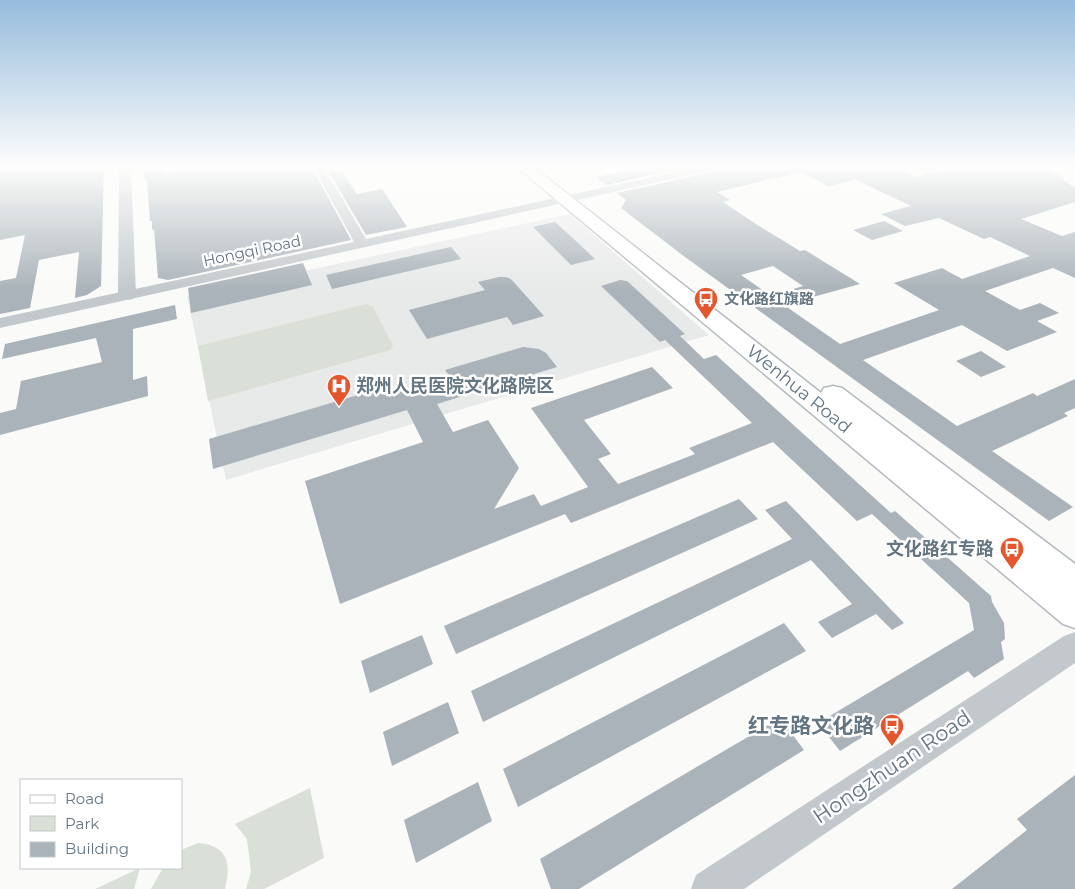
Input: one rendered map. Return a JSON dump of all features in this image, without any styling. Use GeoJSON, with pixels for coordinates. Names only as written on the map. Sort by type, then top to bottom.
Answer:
{"type":"FeatureCollection","features":[{"type":"Feature","properties":{"kind":"main road","name":"Wenhua Road"},"geometry":{"type":"LineString","coordinates":[[583,207],[1075,582]]}},
{"type":"Feature","properties":{"kind":"main road","name":"Wenhua Road"},"geometry":{"type":"LineString","coordinates":[[583,207],[1075,612]]}},
{"type":"Feature","properties":{"kind":"street"},"geometry":{"type":"LineString","coordinates":[[126,207],[127,295]]}},
{"type":"Feature","properties":{"kind":"street"},"geometry":{"type":"LineString","coordinates":[[341,207],[362,244]]}},
{"type":"Feature","properties":{"kind":"street","name":"Hongqi Road"},"geometry":{"type":"LineString","coordinates":[[0,323],[528,207]]}},
{"type":"Feature","properties":{"kind":"street","name":"Hongzhuan Road"},"geometry":{"type":"LineString","coordinates":[[710,889],[1075,646]]}},
{"type":"Feature","properties":{"kind":"shaded area","name":"郑州人民医院文化路院区"},"geometry":{"type":"Polygon","coordinates":[[[570,214],[709,335],[226,480],[187,296],[570,214]]]}},
{"type":"Feature","properties":{"kind":"green space"},"geometry":{"type":"Polygon","coordinates":[[[366,304],[373,307],[393,346],[390,350],[208,401],[198,346],[366,304]]]}},
{"type":"Feature","properties":{"kind":"green space"},"geometry":{"type":"Polygon","coordinates":[[[310,788],[324,858],[264,889],[246,889],[251,872],[247,839],[235,824],[310,788]]]}},
{"type":"Feature","properties":{"kind":"green space"},"geometry":{"type":"Polygon","coordinates":[[[198,843],[208,844],[221,852],[225,857],[228,871],[225,889],[151,889],[162,869],[182,869],[182,850],[198,843]]]}},
{"type":"Feature","properties":{"kind":"green space"},"geometry":{"type":"Polygon","coordinates":[[[138,869],[140,869],[134,889],[95,889],[138,869]]]}},
{"type":"Feature","properties":{"kind":"building"},"geometry":{"type":"Polygon","coordinates":[[[0,207],[103,207],[101,286],[87,295],[75,298],[79,252],[39,260],[30,308],[0,314],[0,281],[16,278],[25,235],[0,240],[0,207]]]}},
{"type":"Feature","properties":{"kind":"building"},"geometry":{"type":"Polygon","coordinates":[[[149,207],[333,207],[351,240],[168,280],[158,278],[154,229],[152,230],[152,221],[150,221],[149,207]]]}},
{"type":"Feature","properties":{"kind":"building"},"geometry":{"type":"Polygon","coordinates":[[[350,207],[394,207],[407,227],[366,235],[350,207]]]}},
{"type":"Feature","properties":{"kind":"building"},"geometry":{"type":"Polygon","coordinates":[[[731,207],[800,251],[805,250],[860,284],[784,305],[840,344],[939,310],[894,283],[942,268],[962,279],[1030,256],[990,237],[984,239],[939,218],[905,226],[881,214],[905,207],[1058,207],[1021,219],[1062,236],[1075,232],[1075,278],[1053,268],[985,291],[1020,310],[1040,303],[1059,313],[1037,321],[1057,332],[1007,351],[962,325],[863,360],[957,426],[1033,393],[1037,396],[1075,379],[1075,408],[1064,413],[1068,416],[992,451],[1073,507],[1049,521],[685,257],[621,208],[731,207]],[[773,266],[741,275],[771,296],[803,286],[773,266]]]}},
{"type":"Feature","properties":{"kind":"building"},"geometry":{"type":"Polygon","coordinates":[[[884,221],[903,231],[872,240],[853,230],[884,221]]]}},
{"type":"Feature","properties":{"kind":"building"},"geometry":{"type":"Polygon","coordinates":[[[555,222],[595,259],[571,265],[533,227],[555,222]]]}},
{"type":"Feature","properties":{"kind":"building"},"geometry":{"type":"Polygon","coordinates":[[[451,247],[461,259],[332,289],[326,275],[451,247]]]}},
{"type":"Feature","properties":{"kind":"building"},"geometry":{"type":"Polygon","coordinates":[[[303,263],[312,285],[191,313],[188,288],[303,263]]]}},
{"type":"Feature","properties":{"kind":"building"},"geometry":{"type":"Polygon","coordinates":[[[499,277],[511,279],[544,316],[513,325],[507,317],[427,339],[409,310],[485,290],[478,282],[499,277]]]}},
{"type":"Feature","properties":{"kind":"building"},"geometry":{"type":"Polygon","coordinates":[[[620,280],[627,281],[685,334],[680,336],[704,359],[716,355],[891,513],[895,511],[991,596],[992,602],[1004,623],[1005,639],[1001,642],[1004,659],[974,678],[968,671],[840,751],[818,723],[974,630],[969,603],[872,514],[857,521],[773,442],[571,523],[565,514],[340,604],[305,481],[423,442],[407,410],[213,469],[209,439],[385,387],[388,395],[450,377],[445,370],[523,347],[539,349],[546,353],[557,367],[437,404],[453,432],[488,420],[519,468],[494,509],[534,494],[541,506],[588,487],[531,408],[652,367],[673,388],[584,420],[611,454],[598,459],[618,484],[695,454],[689,448],[752,423],[665,340],[660,342],[601,286],[620,280]]]}},
{"type":"Feature","properties":{"kind":"building"},"geometry":{"type":"Polygon","coordinates":[[[175,305],[177,319],[133,329],[133,380],[147,376],[148,396],[0,435],[0,413],[16,409],[21,381],[102,362],[96,338],[2,359],[5,344],[175,305]]]}},
{"type":"Feature","properties":{"kind":"building"},"geometry":{"type":"Polygon","coordinates":[[[981,351],[1006,367],[981,377],[956,361],[981,351]]]}},
{"type":"Feature","properties":{"kind":"building"},"geometry":{"type":"Polygon","coordinates":[[[739,499],[758,519],[456,654],[444,626],[739,499]]]}},
{"type":"Feature","properties":{"kind":"building"},"geometry":{"type":"Polygon","coordinates":[[[786,501],[904,623],[892,630],[876,614],[832,638],[818,622],[852,604],[811,560],[483,722],[471,691],[792,539],[765,510],[786,501]]]}},
{"type":"Feature","properties":{"kind":"building"},"geometry":{"type":"Polygon","coordinates":[[[784,623],[806,651],[518,807],[503,769],[784,623]]]}},
{"type":"Feature","properties":{"kind":"building"},"geometry":{"type":"Polygon","coordinates":[[[422,635],[433,664],[370,693],[361,661],[422,635]]]}},
{"type":"Feature","properties":{"kind":"building"},"geometry":{"type":"Polygon","coordinates":[[[448,702],[459,733],[392,766],[383,732],[448,702]]]}},
{"type":"Feature","properties":{"kind":"building"},"geometry":{"type":"Polygon","coordinates":[[[780,718],[804,750],[579,889],[551,889],[540,859],[780,718]]]}},
{"type":"Feature","properties":{"kind":"building"},"geometry":{"type":"Polygon","coordinates":[[[1075,775],[1075,889],[952,889],[1027,830],[1017,819],[1075,775]]]}},
{"type":"Feature","properties":{"kind":"building"},"geometry":{"type":"Polygon","coordinates":[[[478,782],[492,821],[416,863],[404,820],[478,782]]]}},
{"type":"Feature","properties":{"kind":"place","name":"文化路红旗路"},"geometry":{"type":"Point","coordinates":[706,320]}},
{"type":"Feature","properties":{"kind":"place","name":"郑州人民医院文化路院区"},"geometry":{"type":"Point","coordinates":[339,407]}},
{"type":"Feature","properties":{"kind":"place","name":"文化路红专路"},"geometry":{"type":"Point","coordinates":[1012,570]}},
{"type":"Feature","properties":{"kind":"place","name":"红专路文化路"},"geometry":{"type":"Point","coordinates":[892,747]}}]}
